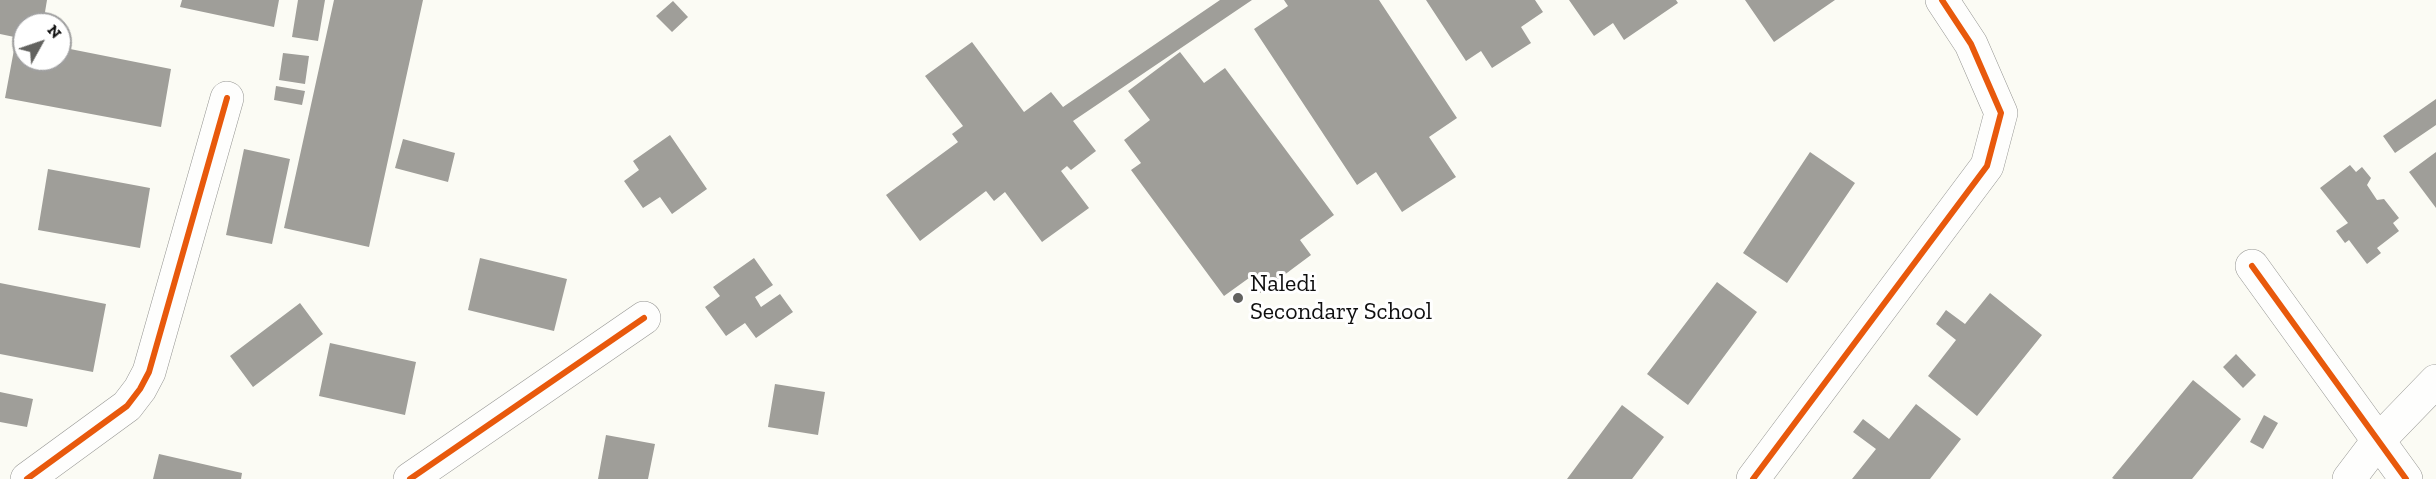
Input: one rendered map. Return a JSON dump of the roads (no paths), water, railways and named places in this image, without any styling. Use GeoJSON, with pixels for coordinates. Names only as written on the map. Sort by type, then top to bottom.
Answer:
{"type":"FeatureCollection","features":[{"type":"Feature","properties":{"kind":"street"},"geometry":{"type":"LineString","coordinates":[[1753,479],[1987,166],[2001,113],[1971,44],[1942,0]]}},
{"type":"Feature","properties":{"kind":"street"},"geometry":{"type":"LineString","coordinates":[[27,479],[127,406],[140,389],[148,372],[228,98]]}},
{"type":"Feature","properties":{"kind":"street"},"geometry":{"type":"LineString","coordinates":[[2252,266],[2377,442],[2406,479]]}},
{"type":"Feature","properties":{"kind":"street"},"geometry":{"type":"LineString","coordinates":[[410,479],[644,318]]}},
{"type":"Feature","properties":{"kind":"street"},"geometry":{"type":"LineString","coordinates":[[2349,479],[2377,442],[2436,381]]}},
{"type":"Feature","properties":{"kind":"place","name":"Naledi Secondary School"},"geometry":{"type":"Point","coordinates":[1238,298]}}]}
